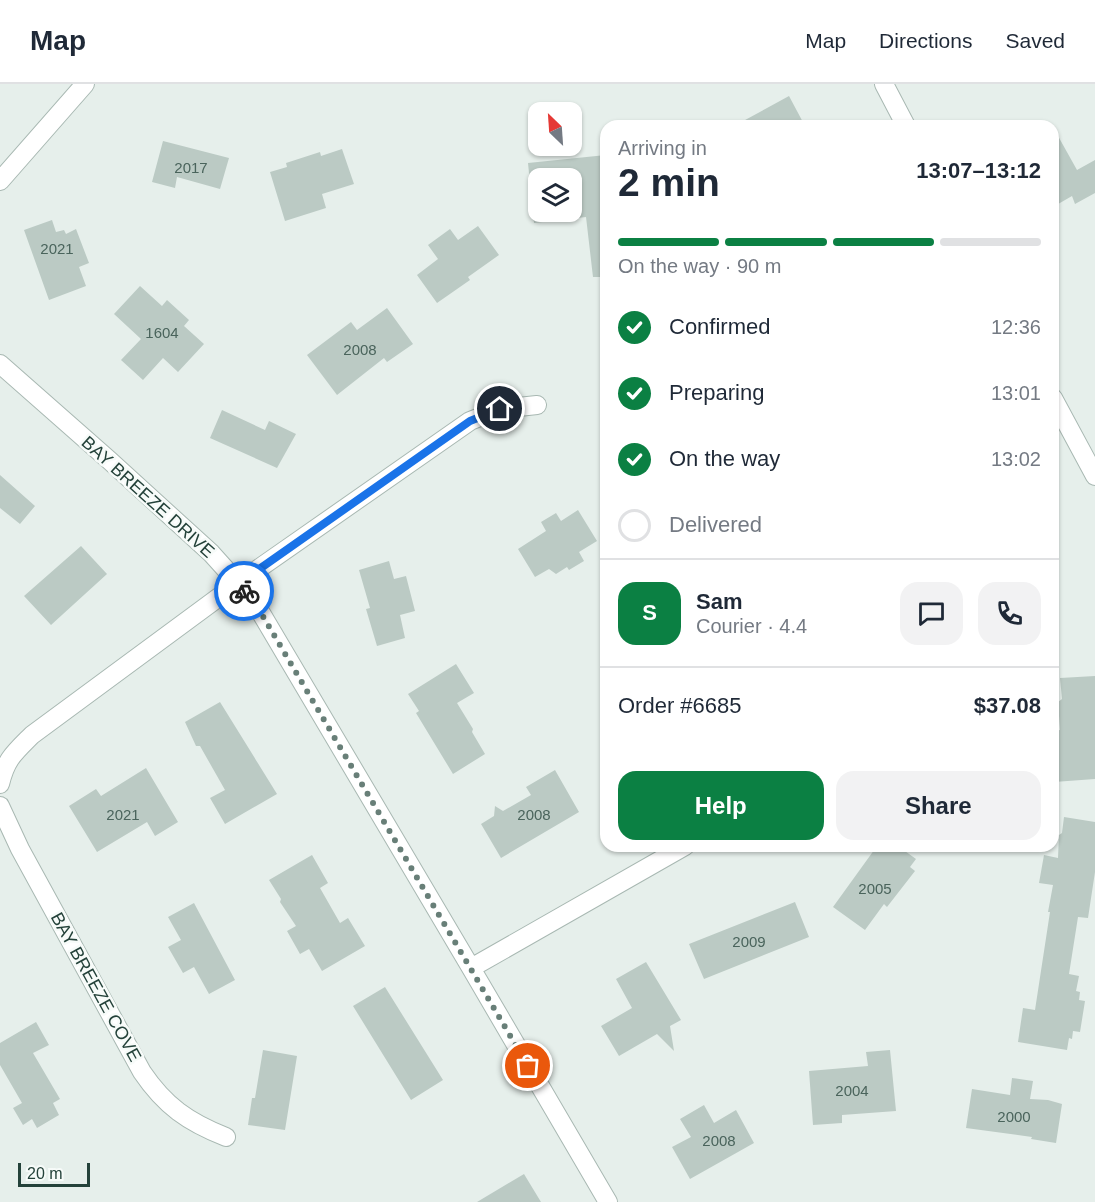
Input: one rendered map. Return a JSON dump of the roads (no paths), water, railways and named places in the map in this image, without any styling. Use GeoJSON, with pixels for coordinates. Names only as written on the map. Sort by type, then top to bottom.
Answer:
{"type":"FeatureCollection","features":[{"type":"Feature","properties":{"kind":"street"},"geometry":{"type":"LineString","coordinates":[[0,181],[85,84]]}},
{"type":"Feature","properties":{"kind":"street"},"geometry":{"type":"LineString","coordinates":[[884,84],[903,120]]}},
{"type":"Feature","properties":{"kind":"street","name":"BAY BREEZE DRIVE"},"geometry":{"type":"LineString","coordinates":[[0,364],[211,553],[261,613],[608,1202]]}},
{"type":"Feature","properties":{"kind":"street"},"geometry":{"type":"LineString","coordinates":[[0,784],[4,768],[12,754],[32,735],[238,584],[470,421],[500,409],[537,405]]}},
{"type":"Feature","properties":{"kind":"street"},"geometry":{"type":"LineString","coordinates":[[1059,409],[1095,476]]}},
{"type":"Feature","properties":{"kind":"street","name":"BAY BREEZE COVE"},"geometry":{"type":"LineString","coordinates":[[0,806],[20,849],[142,1072],[155,1090],[177,1111],[203,1128],[226,1137]]}},
{"type":"Feature","properties":{"kind":"street"},"geometry":{"type":"LineString","coordinates":[[471,968],[674,852]]}}]}
